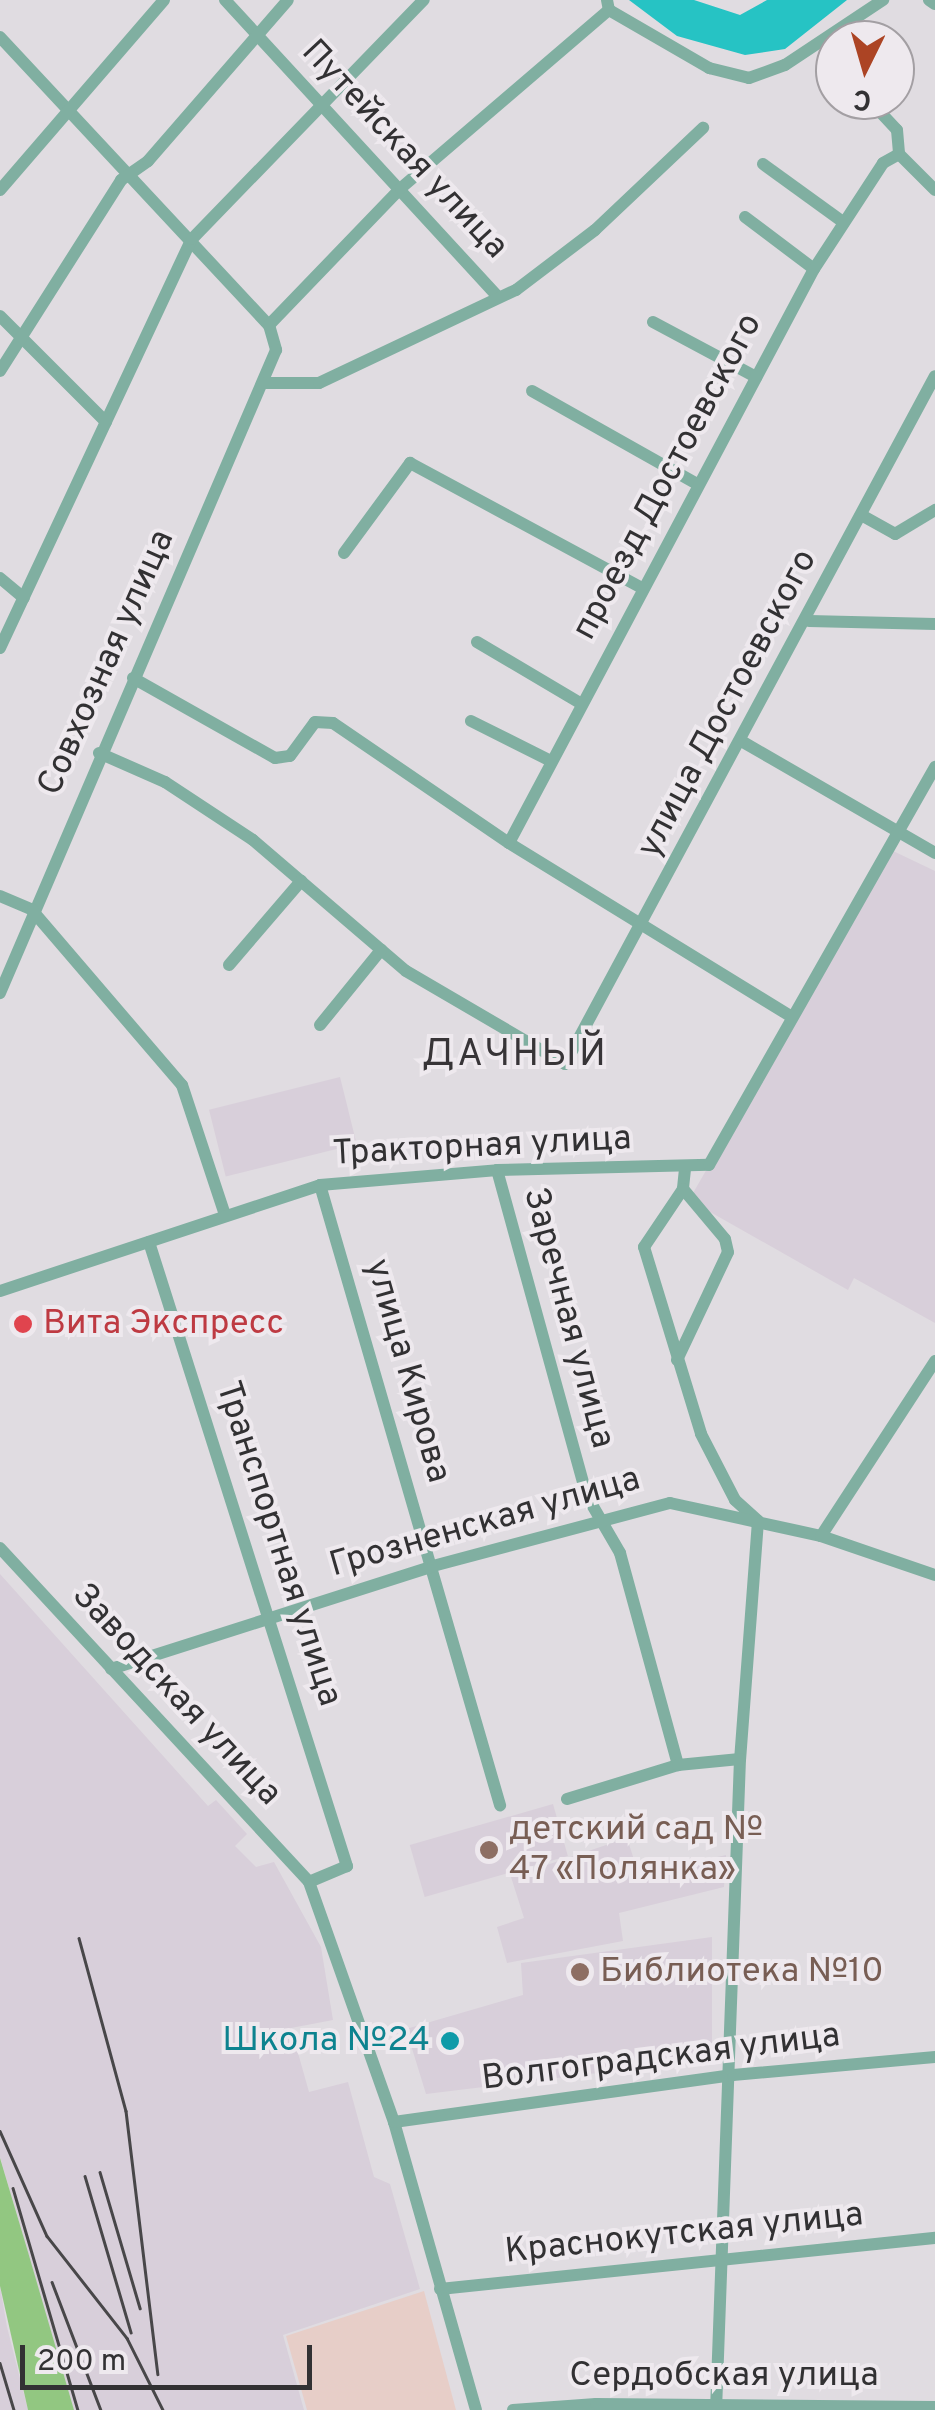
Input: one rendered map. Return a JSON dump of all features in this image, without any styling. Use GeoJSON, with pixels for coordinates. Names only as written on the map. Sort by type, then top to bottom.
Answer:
{"type":"FeatureCollection","features":[{"type":"Feature","properties":{"kind":"street"},"geometry":{"type":"LineString","coordinates":[[0,190],[164,0]]}},
{"type":"Feature","properties":{"kind":"street","name":"Путейская улица"},"geometry":{"type":"LineString","coordinates":[[225,0],[498,297]]}},
{"type":"Feature","properties":{"kind":"street"},"geometry":{"type":"LineString","coordinates":[[0,371],[127,174],[148,161],[288,0]]}},
{"type":"Feature","properties":{"kind":"street"},"geometry":{"type":"LineString","coordinates":[[0,648],[192,239],[323,110],[424,0]]}},
{"type":"Feature","properties":{"kind":"street"},"geometry":{"type":"LineString","coordinates":[[0,37],[269,325],[401,188],[608,5],[708,68],[749,78],[785,66],[884,0]]}},
{"type":"Feature","properties":{"kind":"street"},"geometry":{"type":"LineString","coordinates":[[929,0],[935,4]]}},
{"type":"Feature","properties":{"kind":"street"},"geometry":{"type":"LineString","coordinates":[[888,120],[897,130],[899,154],[935,190]]}},
{"type":"Feature","properties":{"kind":"street"},"geometry":{"type":"LineString","coordinates":[[265,383],[319,383],[442,330],[498,297],[595,230],[703,128]]}},
{"type":"Feature","properties":{"kind":"street","name":"проезд Достоевского"},"geometry":{"type":"LineString","coordinates":[[509,843],[814,269],[883,163],[899,154]]}},
{"type":"Feature","properties":{"kind":"street"},"geometry":{"type":"LineString","coordinates":[[763,164],[843,222]]}},
{"type":"Feature","properties":{"kind":"street"},"geometry":{"type":"LineString","coordinates":[[745,217],[814,269]]}},
{"type":"Feature","properties":{"kind":"street"},"geometry":{"type":"LineString","coordinates":[[0,316],[106,422]]}},
{"type":"Feature","properties":{"kind":"street"},"geometry":{"type":"LineString","coordinates":[[653,322],[756,377]]}},
{"type":"Feature","properties":{"kind":"street","name":"Совхозная улица"},"geometry":{"type":"LineString","coordinates":[[0,993],[31,909],[265,383],[274,359],[269,325]]}},
{"type":"Feature","properties":{"kind":"street","name":"улица Достоевского"},"geometry":{"type":"LineString","coordinates":[[382,950],[473,1013],[564,1064],[809,621],[935,376]]}},
{"type":"Feature","properties":{"kind":"street"},"geometry":{"type":"LineString","coordinates":[[532,391],[698,484]]}},
{"type":"Feature","properties":{"kind":"street"},"geometry":{"type":"LineString","coordinates":[[344,553],[410,462],[642,588]]}},
{"type":"Feature","properties":{"kind":"street"},"geometry":{"type":"LineString","coordinates":[[863,516],[895,534],[935,510]]}},
{"type":"Feature","properties":{"kind":"street"},"geometry":{"type":"LineString","coordinates":[[0,578],[24,598]]}},
{"type":"Feature","properties":{"kind":"street"},"geometry":{"type":"LineString","coordinates":[[809,621],[935,624]]}},
{"type":"Feature","properties":{"kind":"street"},"geometry":{"type":"LineString","coordinates":[[477,642],[580,703]]}},
{"type":"Feature","properties":{"kind":"street"},"geometry":{"type":"LineString","coordinates":[[133,678],[275,758],[290,756],[315,722],[326,720],[509,843],[645,921],[792,1017]]}},
{"type":"Feature","properties":{"kind":"street"},"geometry":{"type":"LineString","coordinates":[[471,721],[551,761]]}},
{"type":"Feature","properties":{"kind":"street"},"geometry":{"type":"LineString","coordinates":[[743,742],[935,852]]}},
{"type":"Feature","properties":{"kind":"street"},"geometry":{"type":"LineString","coordinates":[[99,753],[165,782],[301,881],[382,950],[320,1025]]}},
{"type":"Feature","properties":{"kind":"street"},"geometry":{"type":"LineString","coordinates":[[716,2407],[733,2075],[740,1759],[758,1521],[735,1500],[718,1468],[676,1360],[644,1247],[683,1189],[685,1168],[709,1165],[722,1148],[935,767]]}},
{"type":"Feature","properties":{"kind":"street"},"geometry":{"type":"LineString","coordinates":[[229,966],[301,881]]}},
{"type":"Feature","properties":{"kind":"street"},"geometry":{"type":"LineString","coordinates":[[0,896],[31,909],[182,1085],[224,1212]]}},
{"type":"Feature","properties":{"kind":"street","name":"Тракторная улица"},"geometry":{"type":"LineString","coordinates":[[0,1291],[149,1242],[224,1212],[320,1185],[497,1170],[685,1168]]}},
{"type":"Feature","properties":{"kind":"street","name":"Заречная улица"},"geometry":{"type":"LineString","coordinates":[[497,1170],[565,1423],[599,1521],[620,1553],[678,1765]]}},
{"type":"Feature","properties":{"kind":"street","name":"улица Кирова"},"geometry":{"type":"LineString","coordinates":[[320,1185],[500,1805]]}},
{"type":"Feature","properties":{"kind":"street"},"geometry":{"type":"LineString","coordinates":[[676,1360],[728,1252],[725,1239],[683,1189]]}},
{"type":"Feature","properties":{"kind":"street","name":"Транспортная улица"},"geometry":{"type":"LineString","coordinates":[[149,1242],[347,1866],[309,1882]]}},
{"type":"Feature","properties":{"kind":"street"},"geometry":{"type":"LineString","coordinates":[[822,1536],[935,1362]]}},
{"type":"Feature","properties":{"kind":"street","name":"Грозненская улица"},"geometry":{"type":"LineString","coordinates":[[111,1669],[433,1566],[670,1503],[822,1536],[935,1575]]}},
{"type":"Feature","properties":{"kind":"street","name":"Заводская улица"},"geometry":{"type":"LineString","coordinates":[[0,1548],[309,1882]]}},
{"type":"Feature","properties":{"kind":"street"},"geometry":{"type":"LineString","coordinates":[[567,1799],[678,1765],[740,1759]]}},
{"type":"Feature","properties":{"kind":"street"},"geometry":{"type":"LineString","coordinates":[[309,1882],[394,2122],[476,2410]]}},
{"type":"Feature","properties":{"kind":"street","name":"Волгоградская улица"},"geometry":{"type":"LineString","coordinates":[[394,2122],[733,2075],[935,2057]]}},
{"type":"Feature","properties":{"kind":"street","name":"Краснокутская улица"},"geometry":{"type":"LineString","coordinates":[[440,2289],[726,2263],[935,2238]]}},
{"type":"Feature","properties":{"kind":"street","name":"Сердобская улица"},"geometry":{"type":"LineString","coordinates":[[513,2410],[935,2407]]}},
{"type":"Feature","properties":{"kind":"shaded area"},"geometry":{"type":"Polygon","coordinates":[[[891,850],[935,871],[935,1323],[854,1278],[848,1290],[689,1200],[891,850]]]}},
{"type":"Feature","properties":{"kind":"shaded area"},"geometry":{"type":"Polygon","coordinates":[[[340,1077],[357,1144],[226,1177],[209,1110],[340,1077]]]}},
{"type":"Feature","properties":{"kind":"shaded area"},"geometry":{"type":"Polygon","coordinates":[[[0,1574],[208,1806],[216,1800],[247,1834],[235,1846],[256,1867],[274,1862],[321,1947],[333,2020],[291,2028],[309,2092],[348,2082],[374,2177],[390,2184],[420,2289],[283,2335],[304,2410],[74,2410],[0,2157],[0,1574]]]}},
{"type":"Feature","properties":{"kind":"shaded area","name":"детский сад № 47 «Полянка»"},"geometry":{"type":"Polygon","coordinates":[[[553,1804],[568,1856],[425,1897],[410,1845],[553,1804]]]}},
{"type":"Feature","properties":{"kind":"shaded area"},"geometry":{"type":"Polygon","coordinates":[[[627,1838],[639,1875],[726,1855],[724,1887],[619,1913],[623,1941],[507,1963],[497,1927],[524,1918],[511,1877],[627,1838]]]}},
{"type":"Feature","properties":{"kind":"shaded area"},"geometry":{"type":"Polygon","coordinates":[[[712,1937],[712,2059],[426,2094],[406,2029],[523,1995],[521,1963],[712,1937]]]}},
{"type":"Feature","properties":{"kind":"shaded area"},"geometry":{"type":"Polygon","coordinates":[[[0,2286],[7,2327],[28,2410],[0,2410],[0,2286]]]}},
{"type":"Feature","properties":{"kind":"shaded area"},"geometry":{"type":"Polygon","coordinates":[[[424,2291],[456,2410],[307,2410],[286,2336],[424,2291]]]}},
{"type":"Feature","properties":{"kind":"green space"},"geometry":{"type":"Polygon","coordinates":[[[0,2158],[74,2410],[28,2410],[0,2286],[0,2158]]]}},
{"type":"Feature","properties":{"kind":"water"},"geometry":{"type":"Polygon","coordinates":[[[629,0],[694,0],[740,15],[767,0],[847,0],[822,20],[815,20],[815,25],[785,49],[745,55],[677,36],[629,0]]]}},
{"type":"Feature","properties":{"kind":"railway"},"geometry":{"type":"LineString","coordinates":[[79,1938],[126,2111],[158,2374]]}},
{"type":"Feature","properties":{"kind":"railway"},"geometry":{"type":"LineString","coordinates":[[0,2131],[47,2236],[127,2338],[163,2410]]}},
{"type":"Feature","properties":{"kind":"railway"},"geometry":{"type":"LineString","coordinates":[[100,2172],[140,2308]]}},
{"type":"Feature","properties":{"kind":"railway"},"geometry":{"type":"LineString","coordinates":[[85,2176],[131,2332]]}},
{"type":"Feature","properties":{"kind":"railway"},"geometry":{"type":"LineString","coordinates":[[13,2188],[78,2410]]}},
{"type":"Feature","properties":{"kind":"railway"},"geometry":{"type":"LineString","coordinates":[[52,2282],[101,2410]]}},
{"type":"Feature","properties":{"kind":"railway"},"geometry":{"type":"LineString","coordinates":[[0,2363],[14,2410]]}},
{"type":"Feature","properties":{"kind":"place","name":"Вита Экспресс"},"geometry":{"type":"Point","coordinates":[23,1324]}},
{"type":"Feature","properties":{"kind":"place","name":"детский сад № 47 «Полянка»"},"geometry":{"type":"Point","coordinates":[489,1850]}},
{"type":"Feature","properties":{"kind":"place","name":"Библиотека №10"},"geometry":{"type":"Point","coordinates":[580,1972]}},
{"type":"Feature","properties":{"kind":"place","name":"Школа №24"},"geometry":{"type":"Point","coordinates":[450,2041]}},
{"type":"Feature","properties":{"kind":"district","name":"ДАЧНЫЙ"},"geometry":{"type":"Point","coordinates":[515,1056]}}]}
